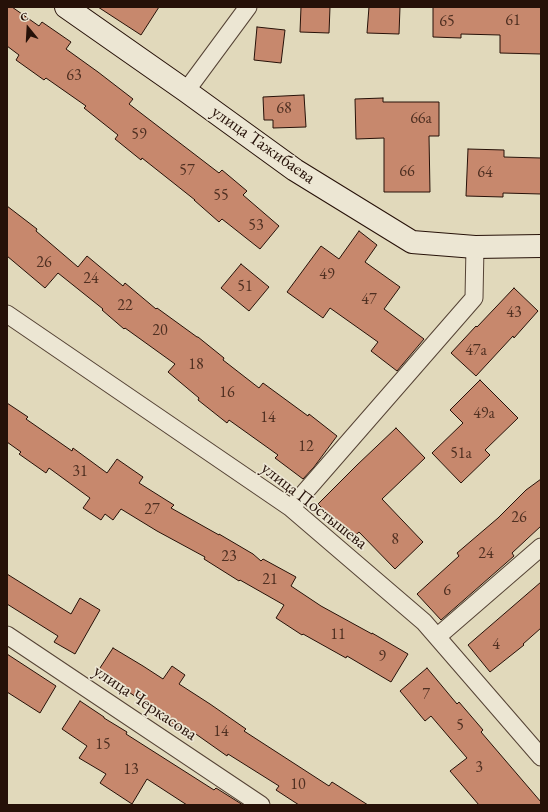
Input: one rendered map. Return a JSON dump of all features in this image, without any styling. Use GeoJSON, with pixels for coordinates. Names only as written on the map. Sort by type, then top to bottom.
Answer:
{"type":"FeatureCollection","features":[{"type":"Feature","properties":{"kind":"street","name":"улица Тажибаева"},"geometry":{"type":"LineString","coordinates":[[66,7],[295,170],[412,242],[475,247],[541,246]]}},
{"type":"Feature","properties":{"kind":"street"},"geometry":{"type":"LineString","coordinates":[[186,91],[248,7]]}},
{"type":"Feature","properties":{"kind":"street"},"geometry":{"type":"LineString","coordinates":[[291,508],[474,298],[475,247]]}},
{"type":"Feature","properties":{"kind":"street","name":"улица Постышева"},"geometry":{"type":"LineString","coordinates":[[7,314],[291,508],[424,622],[541,757]]}},
{"type":"Feature","properties":{"kind":"street"},"geometry":{"type":"LineString","coordinates":[[437,637],[541,547]]}},
{"type":"Feature","properties":{"kind":"street","name":"улица Черкасова"},"geometry":{"type":"LineString","coordinates":[[7,635],[261,805]]}},
{"type":"Feature","properties":{"kind":"building"},"geometry":{"type":"Polygon","coordinates":[[[7,7],[12,7],[39,26],[42,22],[71,42],[66,49],[133,99],[129,104],[219,173],[222,170],[247,191],[243,195],[279,226],[260,249],[222,219],[219,222],[195,200],[142,158],[141,160],[115,139],[118,135],[84,108],[86,106],[46,78],[44,80],[16,60],[19,55],[7,46],[7,7]]]}},
{"type":"Feature","properties":{"kind":"building"},"geometry":{"type":"Polygon","coordinates":[[[98,7],[159,7],[141,35],[98,7]]]}},
{"type":"Feature","properties":{"kind":"building"},"geometry":{"type":"Polygon","coordinates":[[[301,7],[330,7],[329,33],[300,32],[301,7]]]}},
{"type":"Feature","properties":{"kind":"building"},"geometry":{"type":"Polygon","coordinates":[[[369,7],[400,7],[399,34],[367,33],[369,7]]]}},
{"type":"Feature","properties":{"kind":"building"},"geometry":{"type":"Polygon","coordinates":[[[433,7],[541,7],[541,54],[500,53],[500,35],[461,34],[461,38],[433,37],[433,7]]]}},
{"type":"Feature","properties":{"kind":"building"},"geometry":{"type":"Polygon","coordinates":[[[257,27],[285,30],[281,63],[254,60],[257,27]]]}},
{"type":"Feature","properties":{"kind":"building"},"geometry":{"type":"Polygon","coordinates":[[[304,95],[306,127],[273,128],[273,120],[264,120],[263,97],[304,95]]]}},
{"type":"Feature","properties":{"kind":"building"},"geometry":{"type":"Polygon","coordinates":[[[383,98],[383,102],[439,102],[439,136],[429,136],[430,192],[384,192],[384,138],[356,139],[355,99],[383,98]]]}},
{"type":"Feature","properties":{"kind":"building"},"geometry":{"type":"Polygon","coordinates":[[[468,149],[504,150],[504,157],[541,158],[541,194],[503,193],[503,197],[466,196],[468,149]]]}},
{"type":"Feature","properties":{"kind":"building"},"geometry":{"type":"Polygon","coordinates":[[[7,206],[37,229],[36,231],[78,267],[87,256],[123,286],[125,283],[156,309],[157,308],[198,337],[224,358],[223,360],[259,388],[263,383],[308,416],[309,414],[337,436],[314,467],[303,479],[275,458],[278,455],[229,420],[227,423],[198,400],[199,398],[168,372],[175,364],[125,328],[124,329],[102,310],[103,309],[58,273],[45,288],[7,256],[7,206]]]}},
{"type":"Feature","properties":{"kind":"building"},"geometry":{"type":"Polygon","coordinates":[[[359,231],[377,245],[365,262],[400,287],[384,309],[424,339],[397,371],[371,351],[378,342],[330,308],[323,318],[287,292],[321,246],[339,259],[359,231]]]}},
{"type":"Feature","properties":{"kind":"building"},"geometry":{"type":"Polygon","coordinates":[[[241,264],[269,287],[249,311],[221,288],[241,264]]]}},
{"type":"Feature","properties":{"kind":"building"},"geometry":{"type":"Polygon","coordinates":[[[514,288],[538,311],[514,338],[513,336],[476,376],[451,353],[514,288]]]}},
{"type":"Feature","properties":{"kind":"building"},"geometry":{"type":"Polygon","coordinates":[[[480,380],[518,418],[485,450],[490,455],[461,483],[432,453],[463,423],[450,410],[480,380]]]}},
{"type":"Feature","properties":{"kind":"building"},"geometry":{"type":"Polygon","coordinates":[[[7,403],[28,417],[26,419],[72,451],[73,448],[107,473],[117,459],[143,477],[139,483],[174,505],[171,508],[253,554],[261,561],[263,559],[296,577],[291,586],[321,606],[408,654],[391,682],[347,656],[346,658],[303,634],[302,635],[276,618],[284,605],[240,580],[239,581],[204,559],[205,557],[157,531],[121,509],[113,520],[105,514],[101,520],[83,508],[90,498],[49,468],[46,473],[19,454],[21,452],[7,442],[7,403]]]}},
{"type":"Feature","properties":{"kind":"building"},"geometry":{"type":"Polygon","coordinates":[[[396,428],[425,458],[382,499],[423,542],[395,569],[359,532],[352,538],[318,504],[396,428]]]}},
{"type":"Feature","properties":{"kind":"building"},"geometry":{"type":"Polygon","coordinates":[[[541,479],[541,526],[512,553],[514,556],[441,620],[417,594],[459,556],[457,553],[498,518],[526,490],[541,479]]]}},
{"type":"Feature","properties":{"kind":"building"},"geometry":{"type":"Polygon","coordinates":[[[7,574],[71,614],[80,598],[100,610],[75,654],[54,642],[58,636],[7,604],[7,574]]]}},
{"type":"Feature","properties":{"kind":"building"},"geometry":{"type":"Polygon","coordinates":[[[541,582],[541,628],[523,644],[524,645],[490,672],[468,645],[541,582]]]}},
{"type":"Feature","properties":{"kind":"building"},"geometry":{"type":"Polygon","coordinates":[[[113,648],[163,679],[172,666],[185,675],[179,684],[246,729],[244,731],[329,786],[332,782],[368,805],[299,805],[276,790],[279,786],[228,754],[227,756],[193,732],[191,735],[162,718],[163,716],[126,690],[127,689],[98,671],[113,648]]]}},
{"type":"Feature","properties":{"kind":"building"},"geometry":{"type":"Polygon","coordinates":[[[7,654],[56,686],[40,713],[7,692],[7,654]]]}},
{"type":"Feature","properties":{"kind":"building"},"geometry":{"type":"Polygon","coordinates":[[[427,668],[457,704],[459,702],[483,730],[481,732],[541,802],[541,805],[479,805],[450,771],[467,758],[431,716],[425,721],[400,691],[427,668]]]}},
{"type":"Feature","properties":{"kind":"building"},"geometry":{"type":"Polygon","coordinates":[[[80,701],[127,732],[126,734],[214,790],[216,788],[243,805],[187,805],[147,779],[132,804],[100,783],[106,774],[79,758],[87,746],[62,729],[80,701]]]}}]}
